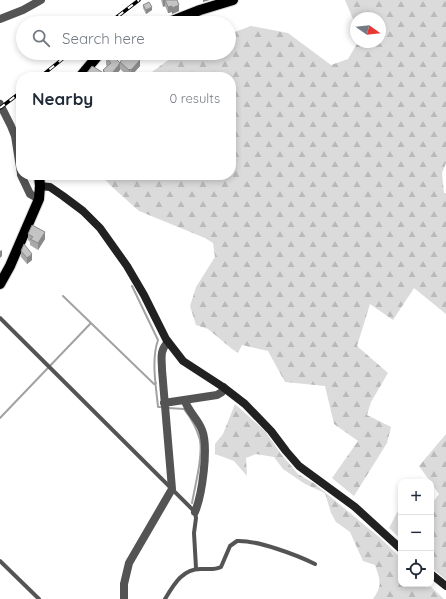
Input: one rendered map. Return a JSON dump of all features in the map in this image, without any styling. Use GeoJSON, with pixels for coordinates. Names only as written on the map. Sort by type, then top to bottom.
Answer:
{"type":"FeatureCollection","features":[{"type":"Feature","properties":{"kind":"main road"},"geometry":{"type":"LineString","coordinates":[[185,16],[233,0]]}},
{"type":"Feature","properties":{"kind":"main road"},"geometry":{"type":"LineString","coordinates":[[84,72],[94,60]]}},
{"type":"Feature","properties":{"kind":"main road"},"geometry":{"type":"LineString","coordinates":[[0,284],[34,214],[39,199],[39,180]]}},
{"type":"Feature","properties":{"kind":"street"},"geometry":{"type":"LineString","coordinates":[[0,19],[23,10],[41,0]]}},
{"type":"Feature","properties":{"kind":"street"},"geometry":{"type":"LineString","coordinates":[[0,104],[2,115],[12,126],[16,141]]}},
{"type":"Feature","properties":{"kind":"street"},"geometry":{"type":"LineString","coordinates":[[23,180],[30,194],[39,199]]}},
{"type":"Feature","properties":{"kind":"street"},"geometry":{"type":"LineString","coordinates":[[40,186],[50,187],[63,196],[83,211],[100,228],[127,266],[168,342],[183,361],[224,387],[245,404],[299,466],[355,507],[398,546]]}},
{"type":"Feature","properties":{"kind":"street"},"geometry":{"type":"LineString","coordinates":[[124,599],[124,584],[129,563],[172,489],[164,403],[162,351],[168,342]]}},
{"type":"Feature","properties":{"kind":"street"},"geometry":{"type":"LineString","coordinates":[[164,403],[217,395],[222,392],[224,387]]}},
{"type":"Feature","properties":{"kind":"street"},"geometry":{"type":"LineString","coordinates":[[185,401],[199,422],[204,437],[205,451],[202,486],[195,512]]}},
{"type":"Feature","properties":{"kind":"street"},"geometry":{"type":"LineString","coordinates":[[434,576],[446,586]]}},
{"type":"Feature","properties":{"kind":"lane"},"geometry":{"type":"LineString","coordinates":[[0,318],[195,512],[196,518],[194,533],[196,568]]}},
{"type":"Feature","properties":{"kind":"lane"},"geometry":{"type":"LineString","coordinates":[[165,599],[180,578],[189,570],[196,568],[214,569],[221,567],[230,546],[237,541],[247,541],[279,550],[315,564]]}},
{"type":"Feature","properties":{"kind":"lane"},"geometry":{"type":"LineString","coordinates":[[0,561],[39,599]]}},
{"type":"Feature","properties":{"kind":"green space"},"geometry":{"type":"Polygon","coordinates":[[[345,0],[446,0],[446,163],[442,173],[444,193],[446,193],[446,314],[414,288],[393,320],[370,304],[357,346],[388,373],[371,402],[367,415],[391,427],[387,443],[354,496],[332,478],[358,441],[334,424],[325,386],[285,382],[268,351],[242,345],[238,353],[208,329],[196,325],[190,306],[196,287],[215,257],[213,243],[205,238],[139,211],[106,180],[236,180],[236,72],[152,72],[168,60],[236,60],[236,31],[251,26],[288,33],[331,65],[348,59],[354,48],[386,48],[386,12],[350,12],[345,0]]]}},
{"type":"Feature","properties":{"kind":"green space"},"geometry":{"type":"Polygon","coordinates":[[[235,404],[265,431],[281,454],[298,474],[315,484],[379,537],[398,555],[398,587],[431,587],[444,599],[373,599],[380,582],[375,565],[363,561],[350,532],[336,522],[331,513],[325,493],[305,484],[283,469],[274,457],[256,454],[246,458],[247,476],[234,461],[215,454],[215,444],[223,434],[235,404]]]}},
{"type":"Feature","properties":{"kind":"green space"},"geometry":{"type":"Polygon","coordinates":[[[446,434],[446,580],[434,570],[434,501],[439,494],[434,487],[434,479],[428,479],[419,466],[446,434]]]}},
{"type":"Feature","properties":{"kind":"green space"},"geometry":{"type":"Polygon","coordinates":[[[398,511],[398,536],[389,528],[398,511]]]}},
{"type":"Feature","properties":{"kind":"building"},"geometry":{"type":"Polygon","coordinates":[[[165,0],[177,0],[179,5],[172,8],[172,6],[168,7],[165,0]]]}},
{"type":"Feature","properties":{"kind":"building"},"geometry":{"type":"Polygon","coordinates":[[[149,2],[152,7],[146,10],[143,5],[149,2]]]}},
{"type":"Feature","properties":{"kind":"building"},"geometry":{"type":"Polygon","coordinates":[[[108,60],[117,60],[120,63],[113,72],[104,72],[103,70],[111,63],[108,60]]]}},
{"type":"Feature","properties":{"kind":"building"},"geometry":{"type":"Polygon","coordinates":[[[122,60],[140,60],[131,70],[120,62],[122,60]]]}},
{"type":"Feature","properties":{"kind":"building"},"geometry":{"type":"Polygon","coordinates":[[[92,66],[102,72],[88,72],[92,66]]]}},
{"type":"Feature","properties":{"kind":"building"},"geometry":{"type":"Polygon","coordinates":[[[32,225],[45,232],[38,243],[30,239],[33,237],[28,234],[32,225]]]}},
{"type":"Feature","properties":{"kind":"building"},"geometry":{"type":"Polygon","coordinates":[[[24,244],[32,254],[27,258],[21,251],[24,244]]]}},
{"type":"Feature","properties":{"kind":"waterway"},"geometry":{"type":"LineString","coordinates":[[132,286],[158,340],[154,364],[155,382],[158,407],[163,407]]}},
{"type":"Feature","properties":{"kind":"waterway"},"geometry":{"type":"LineString","coordinates":[[63,296],[154,384],[156,383]]}},
{"type":"Feature","properties":{"kind":"waterway"},"geometry":{"type":"LineString","coordinates":[[0,418],[91,323]]}},
{"type":"Feature","properties":{"kind":"waterway"},"geometry":{"type":"LineString","coordinates":[[168,408],[184,409],[194,424],[200,440],[200,462],[192,503]]}},
{"type":"Feature","properties":{"kind":"railway"},"geometry":{"type":"LineString","coordinates":[[118,16],[139,0]]}},
{"type":"Feature","properties":{"kind":"railway"},"geometry":{"type":"LineString","coordinates":[[46,72],[61,60]]}},
{"type":"Feature","properties":{"kind":"railway"},"geometry":{"type":"LineString","coordinates":[[0,108],[16,96]]}}]}
